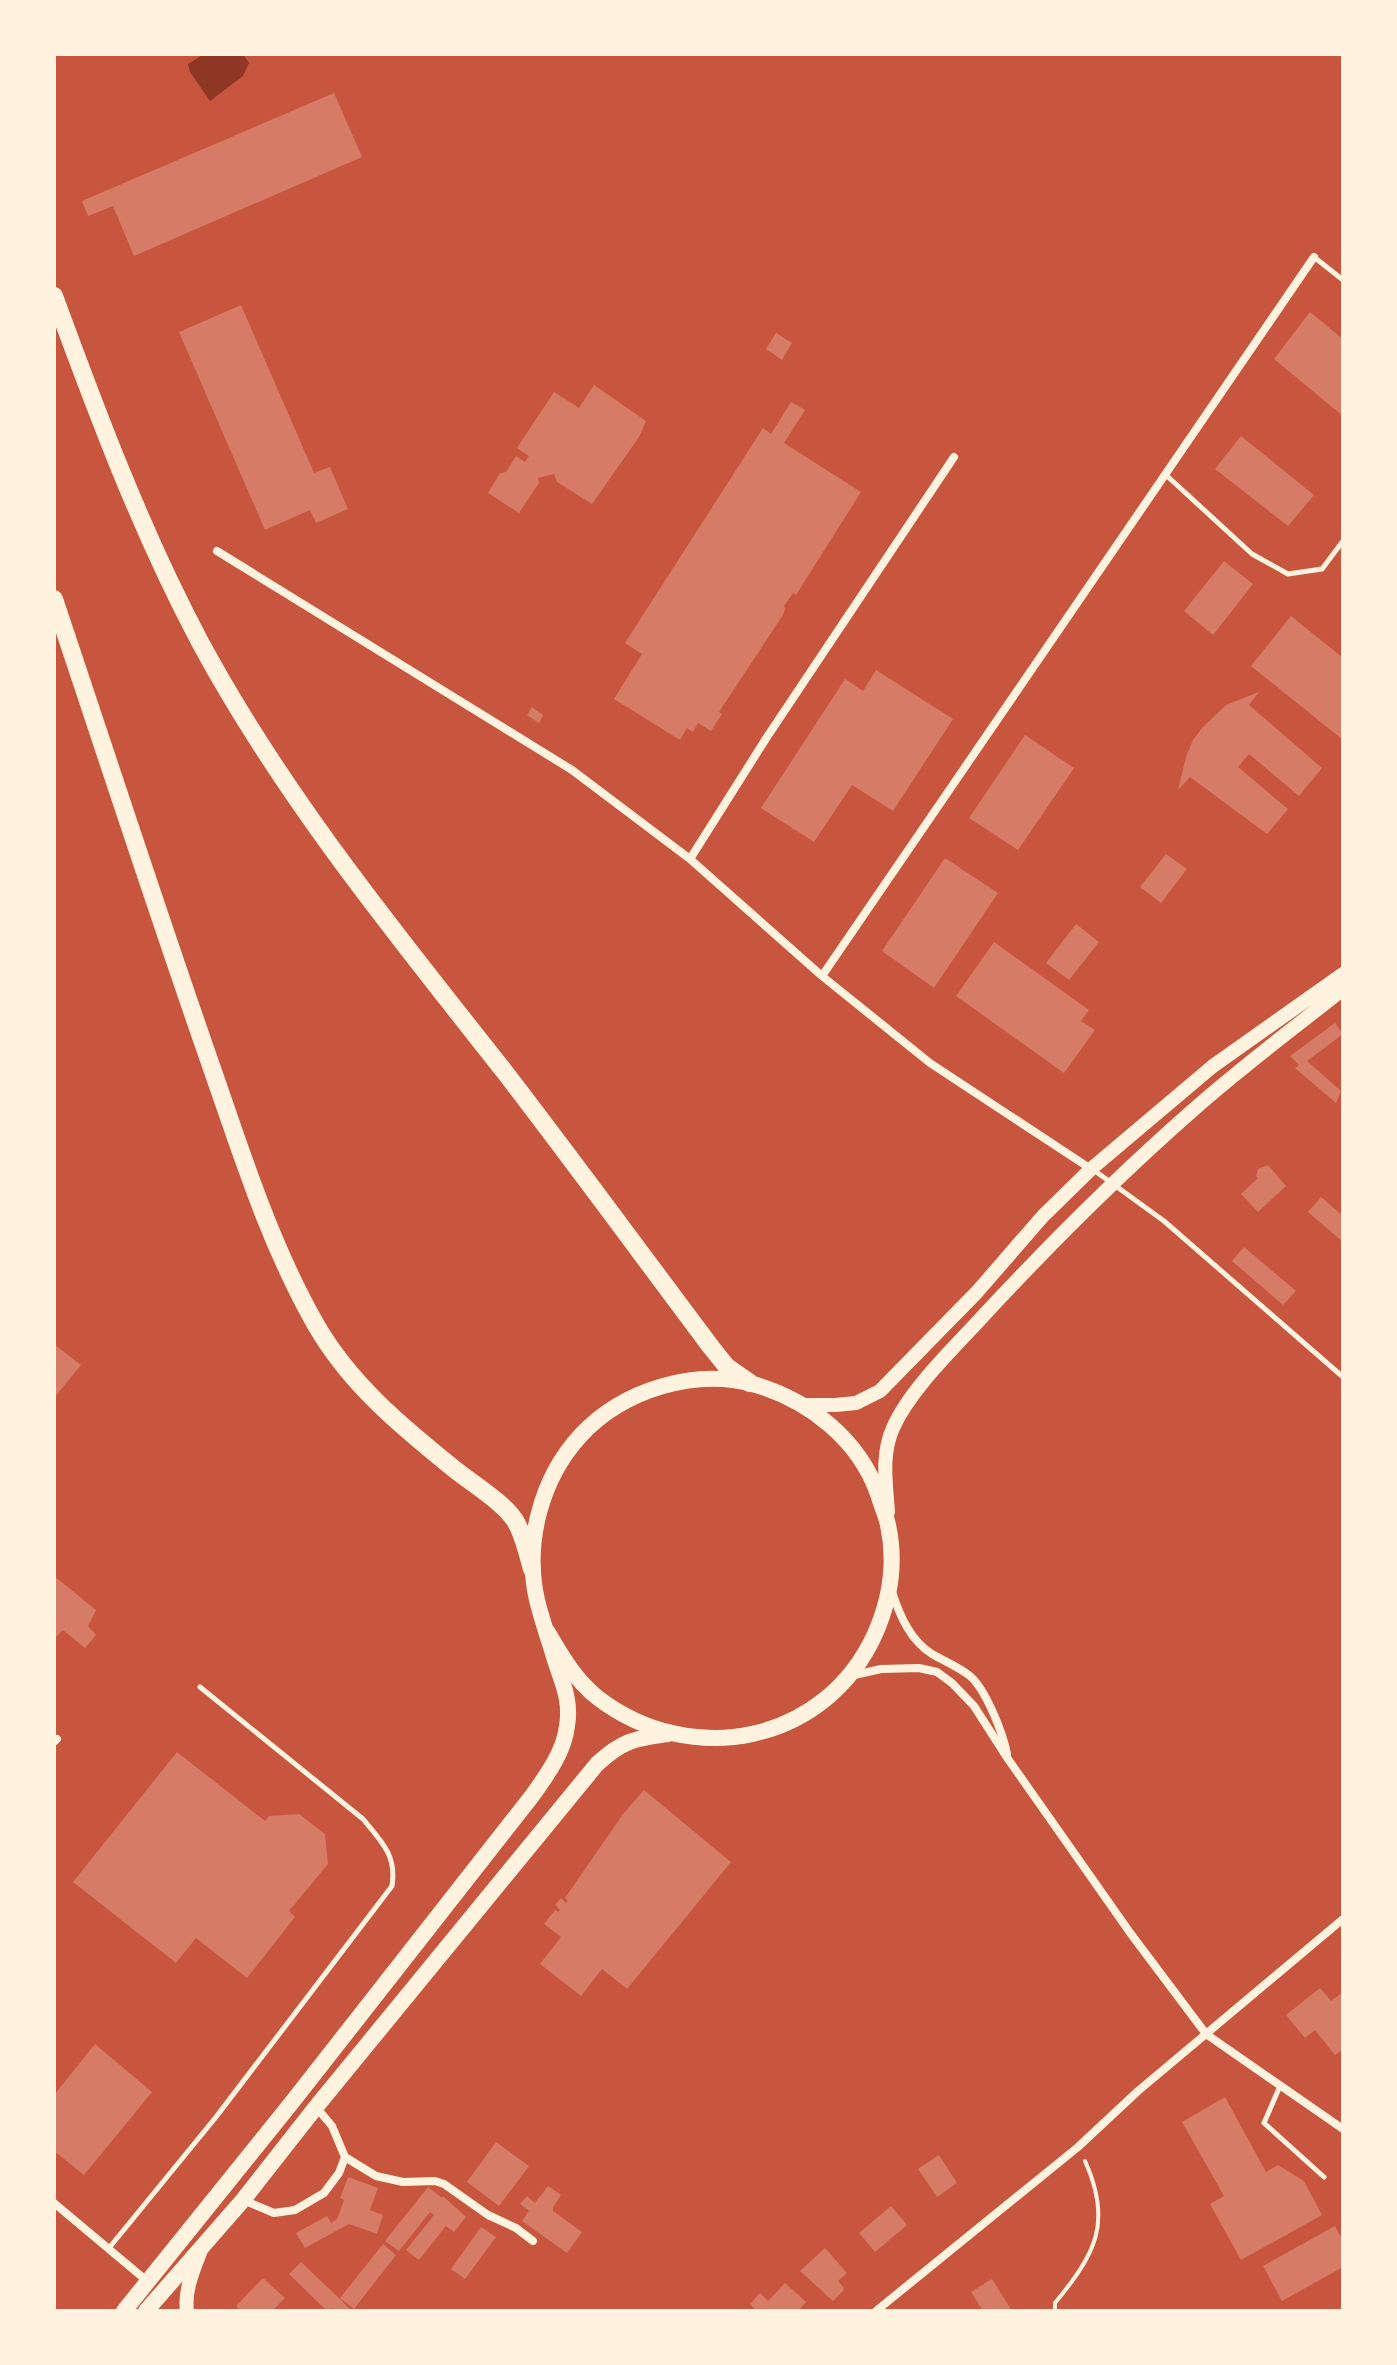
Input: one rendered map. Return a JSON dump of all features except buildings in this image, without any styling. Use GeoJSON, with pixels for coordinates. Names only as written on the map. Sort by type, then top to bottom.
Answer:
{"type":"FeatureCollection","features":[{"type":"Feature","properties":{"kind":"highway"},"geometry":{"type":"LineString","coordinates":[[54,296],[89,392],[163,568],[201,643],[272,761],[354,878],[517,1088],[711,1347],[727,1367],[750,1383]]}},
{"type":"Feature","properties":{"kind":"highway"},"geometry":{"type":"LineString","coordinates":[[54,599],[253,1185],[269,1229],[295,1283],[343,1365],[374,1401],[516,1522],[532,1569]]}},
{"type":"Feature","properties":{"kind":"main road"},"geometry":{"type":"LineString","coordinates":[[805,1405],[856,1403],[880,1391],[977,1292],[1043,1216],[1091,1169],[1213,1066],[1343,974]]}},
{"type":"Feature","properties":{"kind":"main road"},"geometry":{"type":"LineString","coordinates":[[547,1631],[568,1667],[596,1697],[631,1719],[669,1734],[697,1739],[726,1739],[754,1734],[781,1726],[829,1696],[849,1676],[868,1649],[882,1618],[890,1586],[892,1555],[885,1450],[907,1403],[1047,1246],[1112,1183],[1194,1109],[1343,989]]}},
{"type":"Feature","properties":{"kind":"main road"},"geometry":{"type":"LineString","coordinates":[[124,2311],[293,2101],[548,1773],[566,1736],[568,1710],[565,1684],[537,1600],[532,1569],[534,1532],[543,1497],[559,1464],[582,1435],[609,1411],[642,1393],[677,1383],[713,1379],[750,1383],[805,1405],[843,1436],[872,1477],[888,1524]]}},
{"type":"Feature","properties":{"kind":"main road"},"geometry":{"type":"LineString","coordinates":[[146,2311],[243,2200],[597,1764],[611,1751],[633,1739],[669,1734]]}},
{"type":"Feature","properties":{"kind":"main road"},"geometry":{"type":"LineString","coordinates":[[187,2311],[191,2278],[202,2249]]}},
{"type":"Feature","properties":{"kind":"street"},"geometry":{"type":"LineString","coordinates":[[822,976],[1314,257]]}},
{"type":"Feature","properties":{"kind":"street"},"geometry":{"type":"LineString","coordinates":[[690,859],[767,737],[954,457]]}},
{"type":"Feature","properties":{"kind":"street"},"geometry":{"type":"LineString","coordinates":[[217,551],[572,770],[690,859],[822,976],[930,1063],[1091,1169]]}},
{"type":"Feature","properties":{"kind":"street"},"geometry":{"type":"LineString","coordinates":[[890,1586],[904,1624],[913,1636],[933,1655],[947,1660],[976,1684],[1004,1737],[1008,1759]]}},
{"type":"Feature","properties":{"kind":"street"},"geometry":{"type":"LineString","coordinates":[[849,1676],[919,1668],[937,1672],[952,1683],[974,1706],[1131,1934],[1206,2034],[1343,2129]]}},
{"type":"Feature","properties":{"kind":"street"},"geometry":{"type":"LineString","coordinates":[[876,2311],[1078,2147],[1138,2091],[1343,1919]]}},
{"type":"Feature","properties":{"kind":"street"},"geometry":{"type":"LineString","coordinates":[[316,2107],[332,2126],[345,2157],[376,2176],[403,2182],[435,2181],[444,2184],[533,2241]]}},
{"type":"Feature","properties":{"kind":"street"},"geometry":{"type":"LineString","coordinates":[[243,2200],[274,2213],[295,2210],[324,2193],[339,2173],[345,2157]]}},
{"type":"Feature","properties":{"kind":"street"},"geometry":{"type":"LineString","coordinates":[[55,2206],[148,2282]]}},
{"type":"Feature","properties":{"kind":"lane"},"geometry":{"type":"LineString","coordinates":[[1314,257],[1343,280]]}},
{"type":"Feature","properties":{"kind":"lane"},"geometry":{"type":"LineString","coordinates":[[1166,475],[1252,554],[1288,574],[1322,569],[1343,541]]}},
{"type":"Feature","properties":{"kind":"lane"},"geometry":{"type":"LineString","coordinates":[[1091,1169],[1164,1221],[1343,1377]]}},
{"type":"Feature","properties":{"kind":"lane"},"geometry":{"type":"LineString","coordinates":[[108,2249],[225,2105],[392,1886],[395,1868],[384,1845],[363,1819],[200,1687]]}},
{"type":"Feature","properties":{"kind":"lane"},"geometry":{"type":"LineString","coordinates":[[1280,2085],[1264,2123],[1324,2177]]}},
{"type":"Feature","properties":{"kind":"path"},"geometry":{"type":"LineString","coordinates":[[1055,2311],[1055,2303],[1089,2256],[1099,2227],[1099,2206],[1089,2170],[1078,2147]]}},
{"type":"Feature","properties":{"kind":"shaded area"},"geometry":{"type":"Polygon","coordinates":[[[204,54],[243,54],[249,63],[243,76],[210,101],[188,64],[204,54]]]}}]}
